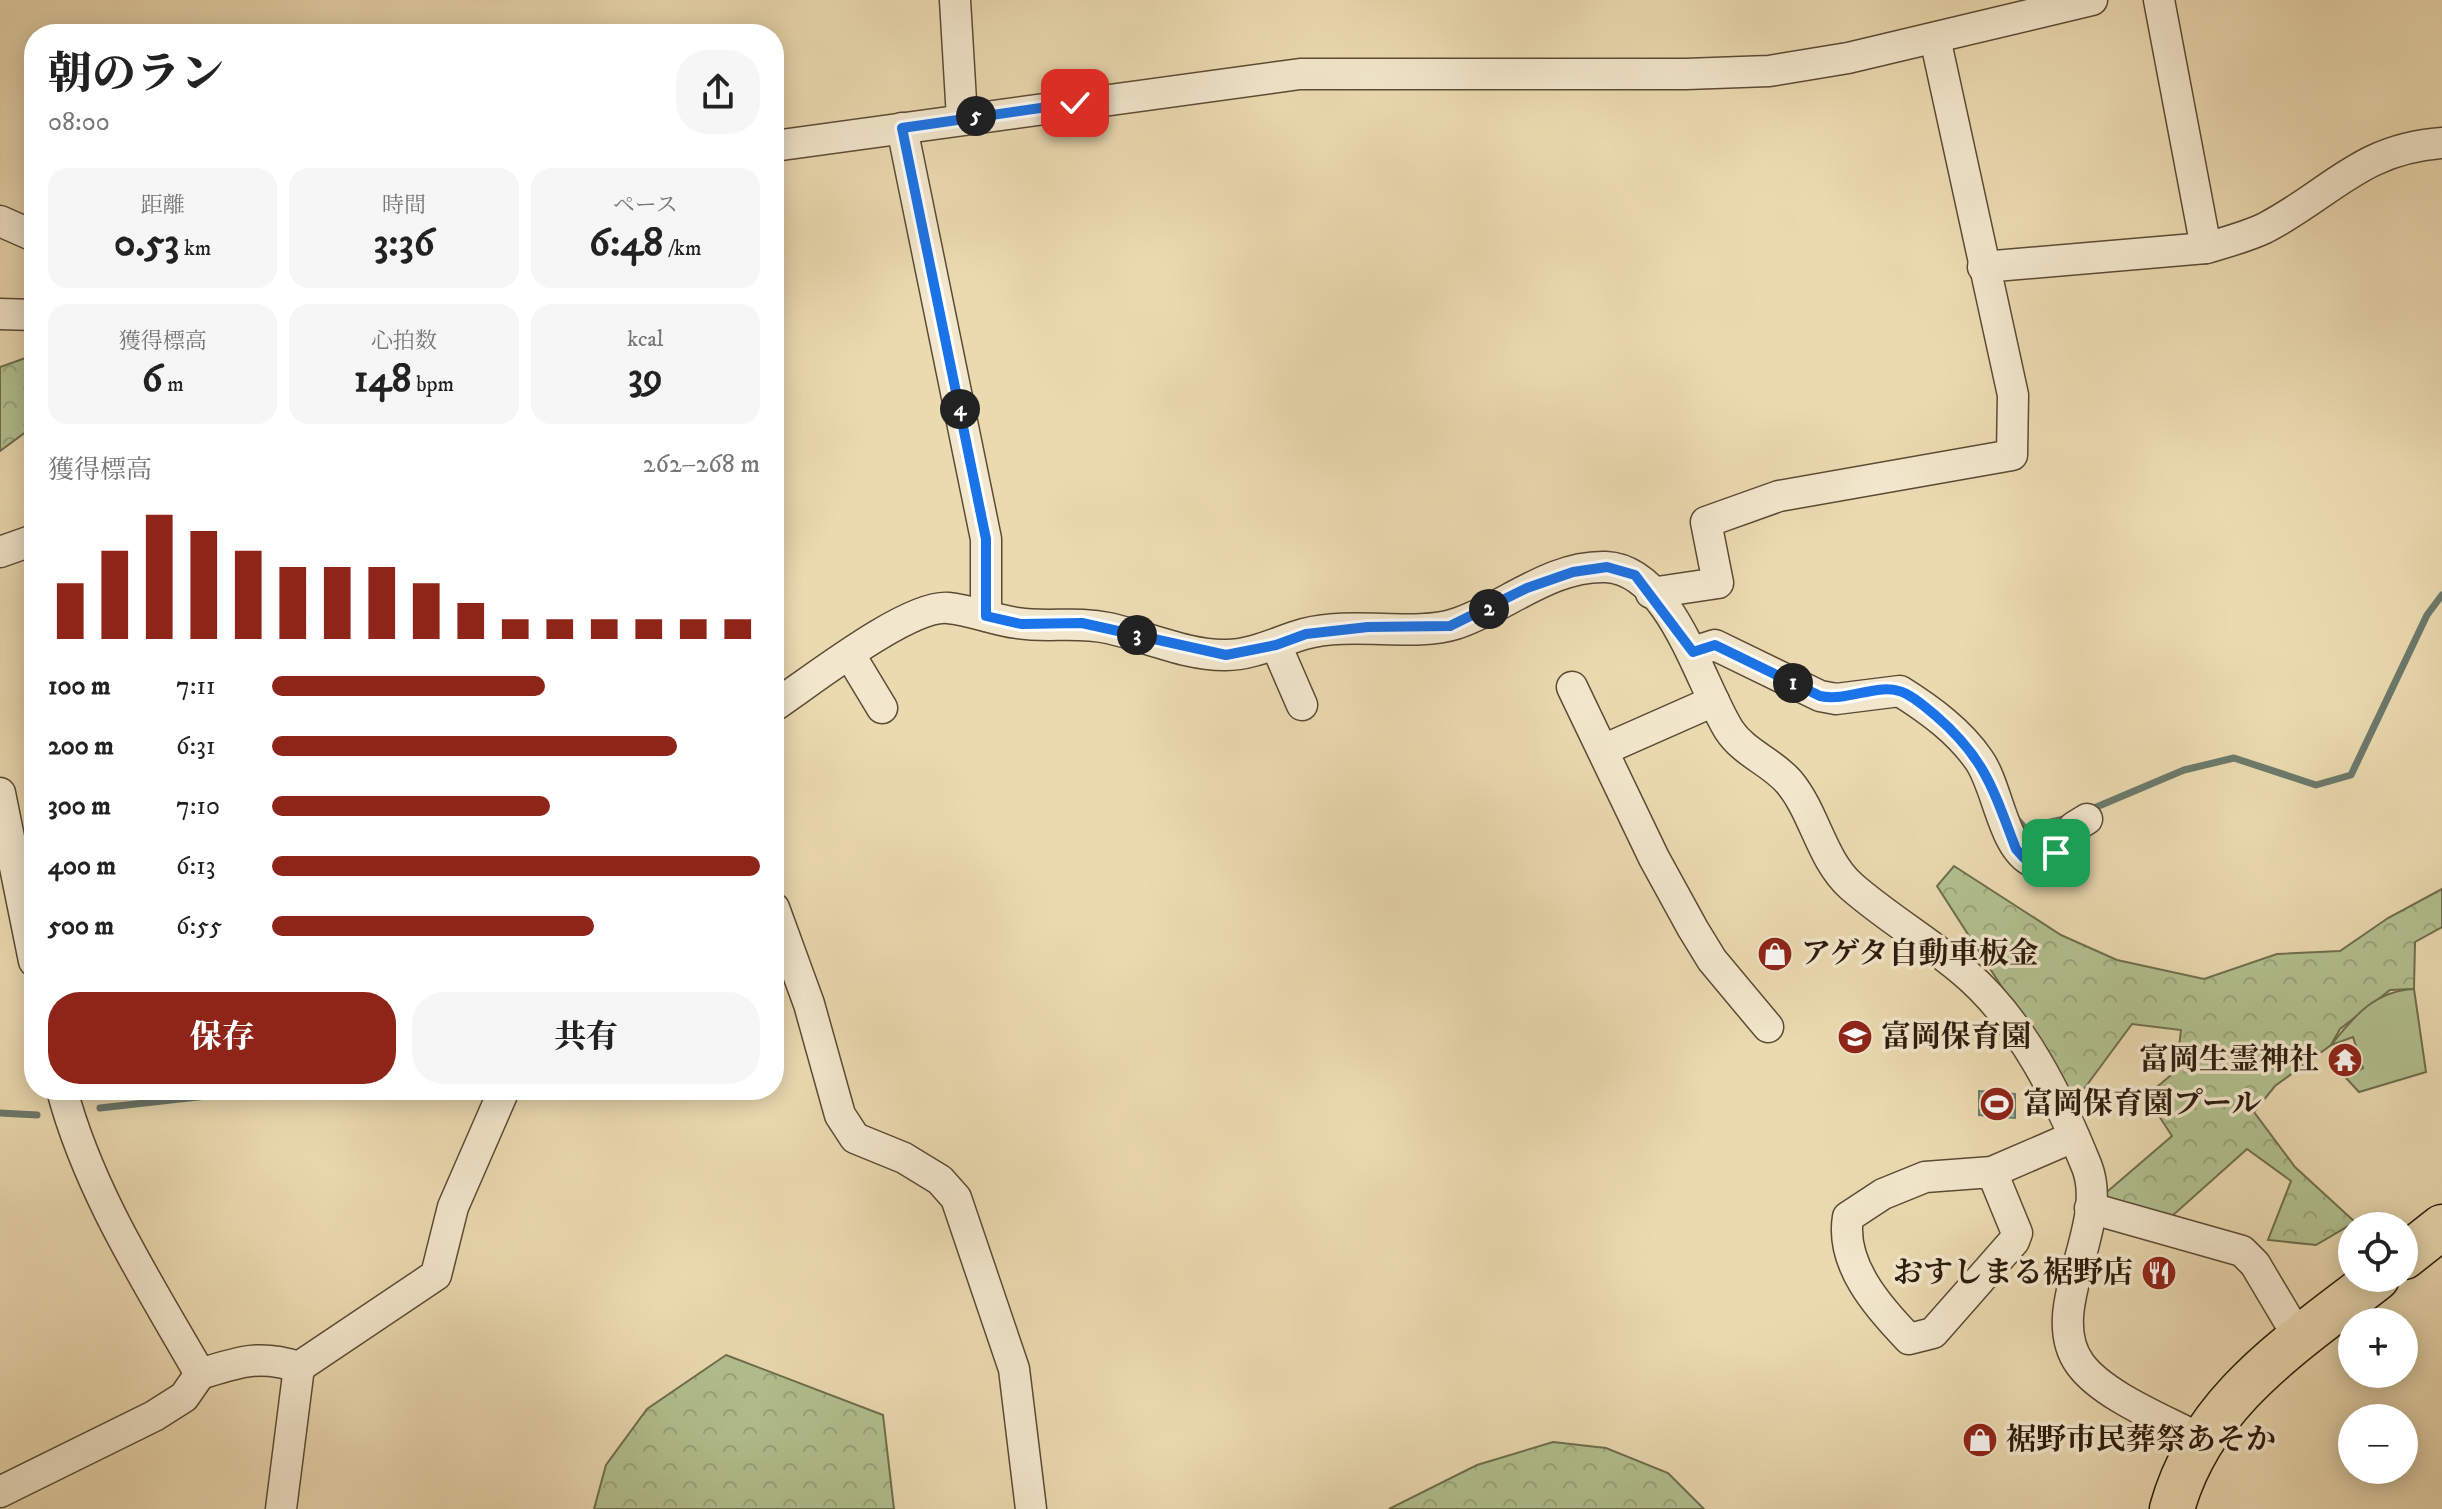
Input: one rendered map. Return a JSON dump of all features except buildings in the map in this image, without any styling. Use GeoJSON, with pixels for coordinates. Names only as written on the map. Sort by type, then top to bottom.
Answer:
{"type":"FeatureCollection","features":[{"type":"Feature","properties":{"kind":"main road"},"geometry":{"type":"LineString","coordinates":[[2418,1246],[2442,1227]]}},
{"type":"Feature","properties":{"kind":"main road"},"geometry":{"type":"LineString","coordinates":[[2172,1509],[2200,1439],[2230,1401],[2299,1338],[2359,1292]]}},
{"type":"Feature","properties":{"kind":"street"},"geometry":{"type":"LineString","coordinates":[[955,0],[962,118]]}},
{"type":"Feature","properties":{"kind":"street"},"geometry":{"type":"LineString","coordinates":[[784,145],[1300,74],[1686,74],[1769,71],[1935,38],[2092,0]]}},
{"type":"Feature","properties":{"kind":"street"},"geometry":{"type":"LineString","coordinates":[[2159,0],[2206,248]]}},
{"type":"Feature","properties":{"kind":"street"},"geometry":{"type":"LineString","coordinates":[[1651,593],[1718,583],[1706,522],[1779,496],[2012,455],[2013,395],[1935,38]]}},
{"type":"Feature","properties":{"kind":"street"},"geometry":{"type":"LineString","coordinates":[[902,128],[986,539],[986,616]]}},
{"type":"Feature","properties":{"kind":"street"},"geometry":{"type":"LineString","coordinates":[[1983,267],[2206,248],[2266,227],[2348,172],[2390,151],[2442,143]]}},
{"type":"Feature","properties":{"kind":"street"},"geometry":{"type":"LineString","coordinates":[[0,221],[24,232]]}},
{"type":"Feature","properties":{"kind":"street"},"geometry":{"type":"LineString","coordinates":[[0,314],[24,315]]}},
{"type":"Feature","properties":{"kind":"street"},"geometry":{"type":"LineString","coordinates":[[0,552],[24,544]]}},
{"type":"Feature","properties":{"kind":"street"},"geometry":{"type":"LineString","coordinates":[[784,699],[908,617],[943,606],[1021,624],[1082,623],[1226,655],[1276,645],[1306,634],[1352,628],[1450,626],[1527,588],[1573,572],[1607,567],[1635,575],[1693,652],[1730,733],[1757,758],[1783,774],[1806,802],[1832,862],[1849,884],[1965,973],[1986,993],[2022,1040],[2054,1094],[2090,1175],[2090,1208],[2067,1327],[2073,1351],[2081,1367],[2106,1388],[2200,1439]]}},
{"type":"Feature","properties":{"kind":"street"},"geometry":{"type":"LineString","coordinates":[[1276,645],[1302,705]]}},
{"type":"Feature","properties":{"kind":"street"},"geometry":{"type":"LineString","coordinates":[[1693,652],[1715,645],[1832,698],[1900,691],[1962,738],[1979,760],[2016,849],[2033,862],[2051,858],[2074,827],[2087,819]]}},
{"type":"Feature","properties":{"kind":"street"},"geometry":{"type":"LineString","coordinates":[[850,655],[882,708]]}},
{"type":"Feature","properties":{"kind":"street"},"geometry":{"type":"LineString","coordinates":[[1572,687],[1693,929],[1712,960],[1768,1027]]}},
{"type":"Feature","properties":{"kind":"street"},"geometry":{"type":"LineString","coordinates":[[1603,750],[1714,701]]}},
{"type":"Feature","properties":{"kind":"street"},"geometry":{"type":"LineString","coordinates":[[0,793],[24,921]]}},
{"type":"Feature","properties":{"kind":"street"},"geometry":{"type":"LineString","coordinates":[[784,935],[809,1004],[840,1115],[855,1138],[904,1158],[940,1180],[956,1198],[1014,1369],[1031,1509]]}},
{"type":"Feature","properties":{"kind":"street"},"geometry":{"type":"LineString","coordinates":[[65,1100],[75,1140],[101,1196],[200,1374]]}},
{"type":"Feature","properties":{"kind":"street"},"geometry":{"type":"LineString","coordinates":[[281,1509],[299,1367],[436,1275],[453,1207],[500,1100]]}},
{"type":"Feature","properties":{"kind":"street"},"geometry":{"type":"LineString","coordinates":[[1992,1172],[2017,1233],[2014,1241],[1933,1333],[1909,1339],[1875,1303],[1844,1240],[1848,1217],[1883,1194],[1925,1177],[1992,1172],[2073,1137]]}},
{"type":"Feature","properties":{"kind":"street"},"geometry":{"type":"LineString","coordinates":[[2090,1208],[2242,1251],[2255,1264],[2299,1338]]}},
{"type":"Feature","properties":{"kind":"street"},"geometry":{"type":"LineString","coordinates":[[0,1492],[154,1416],[184,1397],[200,1374],[250,1359],[273,1358],[299,1367]]}},
{"type":"Feature","properties":{"kind":"green space"},"geometry":{"type":"Polygon","coordinates":[[[24,359],[24,433],[0,451],[0,367],[24,359]]]}},
{"type":"Feature","properties":{"kind":"green space"},"geometry":{"type":"Polygon","coordinates":[[[1954,866],[2061,935],[2117,960],[2204,979],[2277,954],[2340,951],[2388,918],[2442,889],[2442,927],[2415,942],[2414,989],[2390,990],[2340,1029],[2331,1045],[2275,1086],[2254,1112],[2295,1167],[2344,1212],[2338,1212],[2338,1232],[2316,1245],[2268,1240],[2291,1181],[2247,1149],[2171,1217],[2101,1197],[2172,1136],[2146,1096],[2176,1071],[2181,1030],[2132,1024],[2075,1101],[1937,886],[1954,866]]]}},
{"type":"Feature","properties":{"kind":"green space"},"geometry":{"type":"Polygon","coordinates":[[[2414,989],[2426,1072],[2359,1092],[2346,1078],[2363,1068],[2353,1037],[2331,1045],[2367,1006],[2388,994],[2414,989]]]}},
{"type":"Feature","properties":{"kind":"green space"},"geometry":{"type":"Polygon","coordinates":[[[726,1355],[883,1415],[894,1509],[594,1509],[606,1465],[647,1409],[726,1355]]]}},
{"type":"Feature","properties":{"kind":"green space"},"geometry":{"type":"Polygon","coordinates":[[[1553,1442],[1606,1448],[1668,1473],[1704,1509],[1389,1509],[1477,1465],[1553,1442]]]}},
{"type":"Feature","properties":{"kind":"water","name":"富岡保育園プール"},"geometry":{"type":"Polygon","coordinates":[[[1979,1091],[2015,1094],[2015,1118],[1979,1115],[1979,1091]]]}},
{"type":"Feature","properties":{"kind":"waterway"},"geometry":{"type":"LineString","coordinates":[[2087,811],[2184,770],[2234,758],[2316,785],[2351,775],[2427,615],[2442,595]]}},
{"type":"Feature","properties":{"kind":"waterway"},"geometry":{"type":"LineString","coordinates":[[2015,817],[2025,828],[2068,818]]}},
{"type":"Feature","properties":{"kind":"waterway"},"geometry":{"type":"LineString","coordinates":[[100,1108],[171,1100]]}},
{"type":"Feature","properties":{"kind":"waterway"},"geometry":{"type":"LineString","coordinates":[[0,1113],[37,1115]]}},
{"type":"Feature","properties":{"kind":"place","name":"アゲタ自動車板金"},"geometry":{"type":"Point","coordinates":[1775,954]}},
{"type":"Feature","properties":{"kind":"place","name":"富岡保育園"},"geometry":{"type":"Point","coordinates":[1855,1037]}},
{"type":"Feature","properties":{"kind":"place","name":"富岡生霊神社"},"geometry":{"type":"Point","coordinates":[2345,1060]}},
{"type":"Feature","properties":{"kind":"place","name":"富岡保育園プール"},"geometry":{"type":"Point","coordinates":[1997,1104]}},
{"type":"Feature","properties":{"kind":"place","name":"おすしまる裾野店"},"geometry":{"type":"Point","coordinates":[2159,1273]}},
{"type":"Feature","properties":{"kind":"place","name":"裾野市民葬祭あそか"},"geometry":{"type":"Point","coordinates":[1980,1440]}},
{"type":"Feature","properties":{"kind":"route"},"geometry":{"type":"LineString","coordinates":[[1075,103],[902,128],[986,539],[986,616],[1021,624],[1082,623],[1102,626],[1193,650],[1226,655],[1276,645],[1306,634],[1368,627],[1450,626],[1527,588],[1573,572],[1607,567],[1635,575],[1690,644],[1693,652],[1715,645],[1820,696],[1836,699],[1888,690],[1900,691],[1925,706],[1962,738],[1979,760],[2016,849],[2024,858],[2041,862],[2056,853]]}}]}
